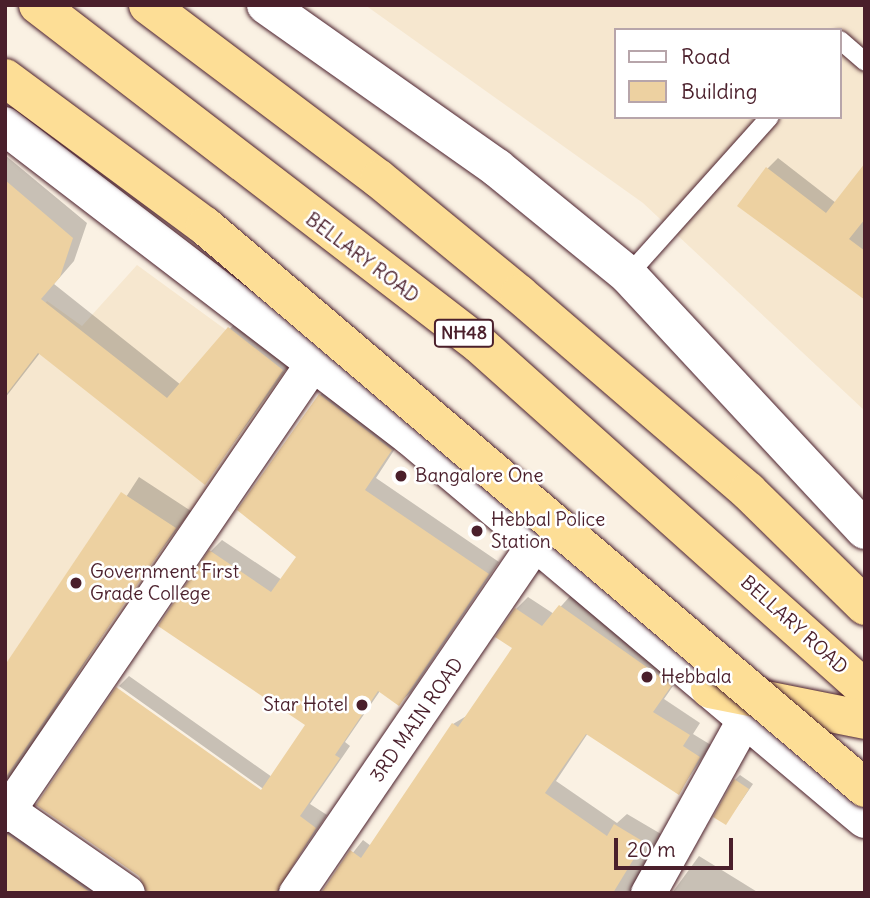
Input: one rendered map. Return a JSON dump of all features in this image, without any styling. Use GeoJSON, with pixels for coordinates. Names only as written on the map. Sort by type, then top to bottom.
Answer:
{"type":"FeatureCollection","features":[{"type":"Feature","properties":{"kind":"highway","name":"BELLARY ROAD"},"geometry":{"type":"LineString","coordinates":[[38,5],[479,344],[865,689]]}},
{"type":"Feature","properties":{"kind":"highway"},"geometry":{"type":"LineString","coordinates":[[148,5],[379,179],[748,491],[865,606]]}},
{"type":"Feature","properties":{"kind":"highway"},"geometry":{"type":"LineString","coordinates":[[5,78],[205,226],[865,788]]}},
{"type":"Feature","properties":{"kind":"highway"},"geometry":{"type":"LineString","coordinates":[[710,690],[865,719]]}},
{"type":"Feature","properties":{"kind":"street"},"geometry":{"type":"LineString","coordinates":[[267,5],[497,168],[628,275],[740,400],[865,530]]}},
{"type":"Feature","properties":{"kind":"street"},"geometry":{"type":"LineString","coordinates":[[6,128],[314,361],[865,819]]}},
{"type":"Feature","properties":{"kind":"street"},"geometry":{"type":"LineString","coordinates":[[127,893],[7,812],[314,361]]}},
{"type":"Feature","properties":{"kind":"street","name":"3RD MAIN ROAD"},"geometry":{"type":"LineString","coordinates":[[296,893],[534,544]]}},
{"type":"Feature","properties":{"kind":"street"},"geometry":{"type":"LineString","coordinates":[[648,893],[745,718]]}},
{"type":"Feature","properties":{"kind":"lane"},"geometry":{"type":"LineString","coordinates":[[842,42],[865,62]]}},
{"type":"Feature","properties":{"kind":"lane"},"geometry":{"type":"LineString","coordinates":[[628,275],[768,119]]}},
{"type":"Feature","properties":{"kind":"shaded area"},"geometry":{"type":"Polygon","coordinates":[[[365,5],[865,5],[865,411],[643,203],[365,5]]]}},
{"type":"Feature","properties":{"kind":"shaded area","name":"Government First Grade College"},"geometry":{"type":"Polygon","coordinates":[[[137,265],[288,375],[5,791],[5,323],[39,311],[47,301],[82,326],[137,265]]]}},
{"type":"Feature","properties":{"kind":"building"},"geometry":{"type":"Polygon","coordinates":[[[865,163],[865,219],[849,239],[865,251],[865,300],[737,206],[766,167],[826,213],[865,163]]]}},
{"type":"Feature","properties":{"kind":"building"},"geometry":{"type":"Polygon","coordinates":[[[5,180],[73,238],[60,277],[41,299],[167,398],[228,327],[283,370],[205,485],[38,353],[5,396],[5,180]]]}},
{"type":"Feature","properties":{"kind":"building"},"geometry":{"type":"Polygon","coordinates":[[[319,394],[392,450],[365,490],[489,574],[399,706],[378,691],[335,755],[340,758],[300,816],[316,828],[276,893],[147,893],[139,876],[36,805],[116,687],[261,790],[305,725],[158,626],[209,550],[271,592],[296,557],[237,510],[319,394]]]}},
{"type":"Feature","properties":{"kind":"building"},"geometry":{"type":"Polygon","coordinates":[[[121,492],[176,528],[5,778],[5,665],[121,492]]]}},
{"type":"Feature","properties":{"kind":"building"},"geometry":{"type":"Polygon","coordinates":[[[559,605],[672,685],[653,712],[690,735],[683,746],[700,757],[679,795],[586,734],[545,793],[607,836],[614,824],[644,842],[613,893],[321,893],[350,850],[361,858],[452,723],[458,727],[512,648],[495,637],[515,608],[542,626],[559,605]]]}},
{"type":"Feature","properties":{"kind":"building"},"geometry":{"type":"Polygon","coordinates":[[[734,779],[749,789],[726,825],[713,817],[734,779]]]}},
{"type":"Feature","properties":{"kind":"building"},"geometry":{"type":"Polygon","coordinates":[[[7,834],[91,893],[5,893],[7,834]]]}},
{"type":"Feature","properties":{"kind":"place","name":"Bangalore One"},"geometry":{"type":"Point","coordinates":[401,476]}},
{"type":"Feature","properties":{"kind":"place","name":"Hebbal Police Station"},"geometry":{"type":"Point","coordinates":[477,531]}},
{"type":"Feature","properties":{"kind":"place","name":"Government First Grade College"},"geometry":{"type":"Point","coordinates":[76,583]}},
{"type":"Feature","properties":{"kind":"place","name":"Hebbala"},"geometry":{"type":"Point","coordinates":[647,677]}},
{"type":"Feature","properties":{"kind":"place","name":"Star Hotel"},"geometry":{"type":"Point","coordinates":[362,705]}}]}
